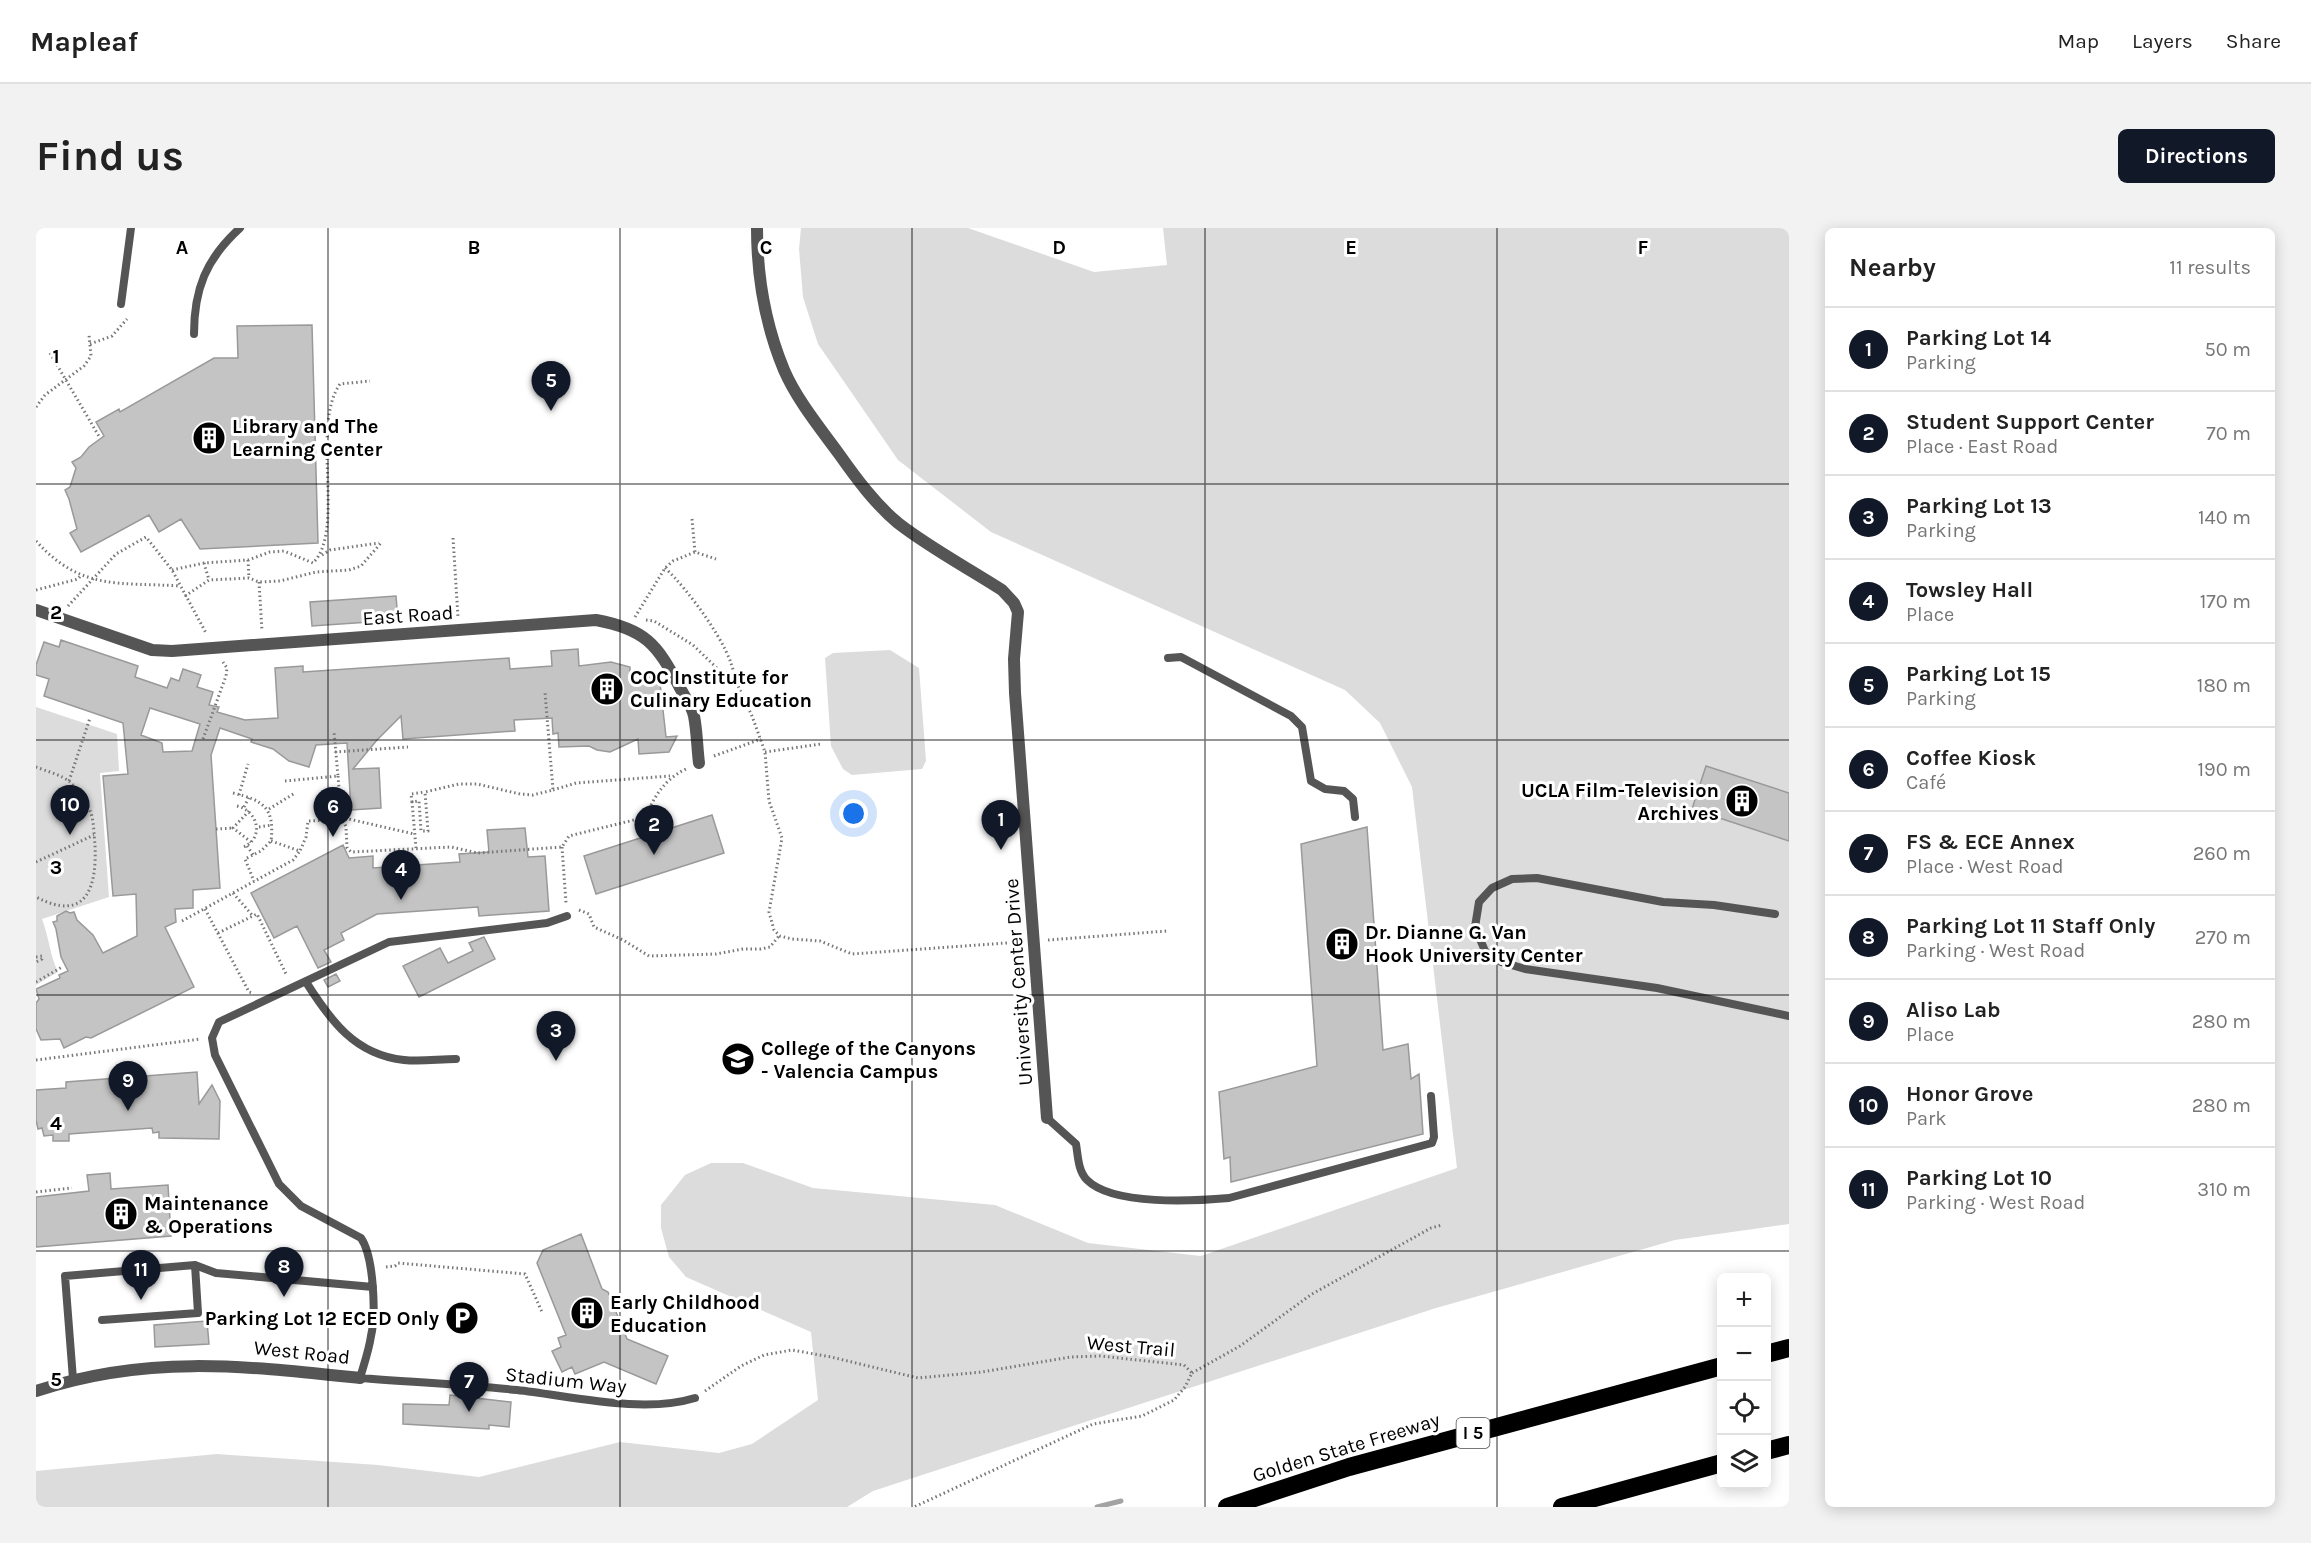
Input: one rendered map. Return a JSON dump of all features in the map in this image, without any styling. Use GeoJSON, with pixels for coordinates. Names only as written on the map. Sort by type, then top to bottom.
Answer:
{"type":"FeatureCollection","features":[{"type":"Feature","properties":{"kind":"highway"},"geometry":{"type":"LineString","coordinates":[[1771,1353],[1789,1348]]}},
{"type":"Feature","properties":{"kind":"highway","name":"Golden State Freeway"},"geometry":{"type":"LineString","coordinates":[[1227,1507],[1349,1467],[1717,1367]]}},
{"type":"Feature","properties":{"kind":"highway"},"geometry":{"type":"LineString","coordinates":[[1771,1450],[1789,1445]]}},
{"type":"Feature","properties":{"kind":"highway"},"geometry":{"type":"LineString","coordinates":[[1562,1507],[1717,1464]]}},
{"type":"Feature","properties":{"kind":"street","name":"University Center Drive"},"geometry":{"type":"LineString","coordinates":[[757,228],[757,266],[771,334],[785,372],[806,408],[855,476],[882,508],[898,523],[1002,590],[1014,603],[1018,612],[1014,659],[1047,1118]]}},
{"type":"Feature","properties":{"kind":"street","name":"East Road"},"geometry":{"type":"LineString","coordinates":[[36,610],[152,650],[172,651],[596,620],[616,624],[633,630],[647,639],[663,657],[693,714],[699,763]]}},
{"type":"Feature","properties":{"kind":"street","name":"West Road"},"geometry":{"type":"LineString","coordinates":[[36,1391],[73,1379],[143,1369],[201,1365],[244,1366],[360,1378]]}},
{"type":"Feature","properties":{"kind":"lane"},"geometry":{"type":"LineString","coordinates":[[121,304],[131,228]]}},
{"type":"Feature","properties":{"kind":"lane"},"geometry":{"type":"LineString","coordinates":[[194,334],[194,313],[202,277],[222,245],[240,228]]}},
{"type":"Feature","properties":{"kind":"lane"},"geometry":{"type":"LineString","coordinates":[[1167,658],[1181,657],[1291,716],[1302,727],[1311,781],[1325,789],[1344,791],[1353,799],[1355,818]]}},
{"type":"Feature","properties":{"kind":"lane"},"geometry":{"type":"LineString","coordinates":[[1775,914],[1714,905],[1663,902],[1538,878],[1512,879],[1492,888],[1479,902],[1475,927],[1485,951],[1501,962],[1525,969],[1657,988],[1789,1016]]}},
{"type":"Feature","properties":{"kind":"lane"},"geometry":{"type":"LineString","coordinates":[[212,1038],[219,1022],[389,942],[547,923],[567,916]]}},
{"type":"Feature","properties":{"kind":"lane"},"geometry":{"type":"LineString","coordinates":[[306,982],[327,1015],[347,1036],[378,1053],[404,1060],[456,1059]]}},
{"type":"Feature","properties":{"kind":"lane","name":"West Road"},"geometry":{"type":"LineString","coordinates":[[212,1038],[214,1055],[279,1184],[301,1206],[362,1238],[367,1247],[373,1287],[372,1334],[360,1378]]}},
{"type":"Feature","properties":{"kind":"lane"},"geometry":{"type":"LineString","coordinates":[[1047,1118],[1076,1144],[1078,1163],[1085,1178],[1095,1186],[1128,1197],[1202,1200],[1229,1198],[1432,1143],[1434,1137],[1431,1096]]}},
{"type":"Feature","properties":{"kind":"lane"},"geometry":{"type":"LineString","coordinates":[[73,1379],[65,1276],[195,1265],[216,1273],[373,1287]]}},
{"type":"Feature","properties":{"kind":"lane"},"geometry":{"type":"LineString","coordinates":[[102,1320],[198,1313],[195,1265]]}},
{"type":"Feature","properties":{"kind":"lane","name":"Stadium Way"},"geometry":{"type":"LineString","coordinates":[[360,1378],[516,1390],[631,1404],[676,1404],[695,1398]]}},
{"type":"Feature","properties":{"kind":"path"},"geometry":{"type":"LineString","coordinates":[[90,345],[112,336],[127,319]]}},
{"type":"Feature","properties":{"kind":"path"},"geometry":{"type":"LineString","coordinates":[[36,407],[45,394],[84,366],[91,356],[89,335]]}},
{"type":"Feature","properties":{"kind":"path"},"geometry":{"type":"LineString","coordinates":[[50,353],[100,438]]}},
{"type":"Feature","properties":{"kind":"path"},"geometry":{"type":"LineString","coordinates":[[320,556],[324,545],[328,506],[326,455],[331,404],[340,384],[370,381]]}},
{"type":"Feature","properties":{"kind":"path"},"geometry":{"type":"LineString","coordinates":[[692,519],[695,552]]}},
{"type":"Feature","properties":{"kind":"path"},"geometry":{"type":"LineString","coordinates":[[68,606],[116,554],[146,537],[172,570],[192,608]]}},
{"type":"Feature","properties":{"kind":"path"},"geometry":{"type":"LineString","coordinates":[[453,537],[458,631]]}},
{"type":"Feature","properties":{"kind":"path"},"geometry":{"type":"LineString","coordinates":[[36,541],[65,568],[91,579],[123,584],[180,586]]}},
{"type":"Feature","properties":{"kind":"path"},"geometry":{"type":"LineString","coordinates":[[186,596],[209,580],[249,578],[259,582],[280,581],[316,572],[349,570],[361,566],[381,543],[330,550],[313,563]]}},
{"type":"Feature","properties":{"kind":"path"},"geometry":{"type":"LineString","coordinates":[[172,570],[204,563],[248,560],[270,552],[284,551],[313,563],[316,572]]}},
{"type":"Feature","properties":{"kind":"path"},"geometry":{"type":"LineString","coordinates":[[635,617],[666,568],[673,561],[695,552],[716,559]]}},
{"type":"Feature","properties":{"kind":"path"},"geometry":{"type":"LineString","coordinates":[[248,560],[249,578]]}},
{"type":"Feature","properties":{"kind":"path"},"geometry":{"type":"LineString","coordinates":[[204,563],[209,580]]}},
{"type":"Feature","properties":{"kind":"path"},"geometry":{"type":"LineString","coordinates":[[666,568],[679,581],[706,618],[733,664],[734,677],[761,739],[765,752],[768,801],[782,838],[769,912],[774,930],[780,936],[820,941],[852,954],[1167,931]]}},
{"type":"Feature","properties":{"kind":"path"},"geometry":{"type":"LineString","coordinates":[[36,590],[78,579],[81,575]]}},
{"type":"Feature","properties":{"kind":"path"},"geometry":{"type":"LineString","coordinates":[[259,582],[263,643]]}},
{"type":"Feature","properties":{"kind":"path"},"geometry":{"type":"LineString","coordinates":[[633,630],[647,620],[654,621],[693,645],[722,673],[734,677]]}},
{"type":"Feature","properties":{"kind":"path"},"geometry":{"type":"LineString","coordinates":[[203,739],[226,676],[226,668]]}},
{"type":"Feature","properties":{"kind":"path"},"geometry":{"type":"LineString","coordinates":[[544,692],[553,790]]}},
{"type":"Feature","properties":{"kind":"path"},"geometry":{"type":"LineString","coordinates":[[69,781],[90,718]]}},
{"type":"Feature","properties":{"kind":"path"},"geometry":{"type":"LineString","coordinates":[[334,732],[341,814],[346,827],[348,848],[351,852],[451,847],[478,853],[562,848]]}},
{"type":"Feature","properties":{"kind":"path"},"geometry":{"type":"LineString","coordinates":[[416,848],[411,794],[442,790],[459,784],[477,783],[520,795],[533,795],[576,783],[670,776],[761,739]]}},
{"type":"Feature","properties":{"kind":"path"},"geometry":{"type":"LineString","coordinates":[[765,752],[821,744]]}},
{"type":"Feature","properties":{"kind":"path"},"geometry":{"type":"LineString","coordinates":[[335,752],[408,747]]}},
{"type":"Feature","properties":{"kind":"path"},"geometry":{"type":"LineString","coordinates":[[239,795],[248,764]]}},
{"type":"Feature","properties":{"kind":"path"},"geometry":{"type":"LineString","coordinates":[[36,767],[69,781],[86,803],[91,814],[96,867],[94,881],[82,901],[64,906],[46,903],[36,897]]}},
{"type":"Feature","properties":{"kind":"path"},"geometry":{"type":"LineString","coordinates":[[285,781],[338,776]]}},
{"type":"Feature","properties":{"kind":"path"},"geometry":{"type":"LineString","coordinates":[[670,776],[652,801],[646,817],[569,836],[562,848],[567,916],[578,910],[589,914],[594,927],[623,940],[649,956],[716,954],[744,948],[761,949],[770,947],[780,936]]}},
{"type":"Feature","properties":{"kind":"path"},"geometry":{"type":"LineString","coordinates":[[412,802],[419,801],[421,831],[428,831],[425,792]]}},
{"type":"Feature","properties":{"kind":"path"},"geometry":{"type":"LineString","coordinates":[[233,793],[249,797],[268,810],[272,825],[271,841],[254,856],[245,859],[254,882]]}},
{"type":"Feature","properties":{"kind":"path"},"geometry":{"type":"LineString","coordinates":[[268,810],[295,793]]}},
{"type":"Feature","properties":{"kind":"path"},"geometry":{"type":"LineString","coordinates":[[244,807],[249,797]]}},
{"type":"Feature","properties":{"kind":"path"},"geometry":{"type":"LineString","coordinates":[[237,806],[244,807],[255,818],[258,827],[251,843],[241,848]]}},
{"type":"Feature","properties":{"kind":"path"},"geometry":{"type":"LineString","coordinates":[[216,829],[232,828],[249,812]]}},
{"type":"Feature","properties":{"kind":"path"},"geometry":{"type":"LineString","coordinates":[[182,921],[293,860],[306,837],[308,821],[344,820],[414,834]]}},
{"type":"Feature","properties":{"kind":"path"},"geometry":{"type":"LineString","coordinates":[[258,827],[272,825]]}},
{"type":"Feature","properties":{"kind":"path"},"geometry":{"type":"LineString","coordinates":[[232,828],[251,843]]}},
{"type":"Feature","properties":{"kind":"path"},"geometry":{"type":"LineString","coordinates":[[36,862],[94,835]]}},
{"type":"Feature","properties":{"kind":"path"},"geometry":{"type":"LineString","coordinates":[[271,841],[300,851]]}},
{"type":"Feature","properties":{"kind":"path"},"geometry":{"type":"LineString","coordinates":[[247,846],[254,856]]}},
{"type":"Feature","properties":{"kind":"path"},"geometry":{"type":"LineString","coordinates":[[233,893],[253,916]]}},
{"type":"Feature","properties":{"kind":"path"},"geometry":{"type":"LineString","coordinates":[[205,909],[249,992],[253,993]]}},
{"type":"Feature","properties":{"kind":"path"},"geometry":{"type":"LineString","coordinates":[[218,933],[257,914],[287,976]]}},
{"type":"Feature","properties":{"kind":"path"},"geometry":{"type":"LineString","coordinates":[[36,957],[42,956],[42,959],[36,962]]}},
{"type":"Feature","properties":{"kind":"path"},"geometry":{"type":"LineString","coordinates":[[36,982],[63,967]]}},
{"type":"Feature","properties":{"kind":"path"},"geometry":{"type":"LineString","coordinates":[[279,980],[295,972]]}},
{"type":"Feature","properties":{"kind":"path"},"geometry":{"type":"LineString","coordinates":[[36,1060],[212,1038]]}},
{"type":"Feature","properties":{"kind":"path"},"geometry":{"type":"LineString","coordinates":[[36,1192],[72,1188]]}},
{"type":"Feature","properties":{"kind":"path"},"geometry":{"type":"LineString","coordinates":[[1192,1373],[1240,1346],[1312,1294],[1343,1275],[1431,1228],[1442,1226]]}},
{"type":"Feature","properties":{"kind":"path"},"geometry":{"type":"LineString","coordinates":[[386,1267],[398,1263],[525,1274],[542,1312]]}},
{"type":"Feature","properties":{"kind":"path","name":"West Trail"},"geometry":{"type":"LineString","coordinates":[[695,1398],[741,1366],[764,1355],[792,1350],[918,1378],[982,1372],[1071,1357],[1091,1356],[1184,1365],[1192,1373],[1185,1388],[1174,1400],[1142,1416],[1093,1424],[914,1507]]}},
{"type":"Feature","properties":{"kind":"shaded area"},"geometry":{"type":"Polygon","coordinates":[[[801,228],[968,228],[1094,272],[1167,265],[1163,228],[1789,228],[1789,1224],[1675,1240],[1436,1308],[873,1491],[847,1507],[36,1507],[36,1471],[217,1454],[378,1465],[479,1477],[620,1442],[719,1453],[752,1444],[818,1400],[811,1332],[686,1277],[669,1257],[661,1228],[661,1205],[685,1175],[711,1163],[743,1163],[813,1188],[995,1205],[1088,1243],[1201,1256],[1457,1168],[1412,787],[1380,723],[1345,690],[991,532],[898,460],[818,344],[803,297],[799,249],[801,228]]]}},
{"type":"Feature","properties":{"kind":"shaded area"},"geometry":{"type":"Polygon","coordinates":[[[890,650],[919,668],[926,761],[922,769],[852,775],[843,769],[831,746],[825,658],[833,653],[890,650]]]}},
{"type":"Feature","properties":{"kind":"shaded area"},"geometry":{"type":"Polygon","coordinates":[[[36,707],[117,734],[119,771],[100,773],[109,897],[42,919],[58,972],[36,985],[36,707]]]}},
{"type":"Feature","properties":{"kind":"building","name":"Library and The Learning Center"},"geometry":{"type":"Polygon","coordinates":[[[312,325],[318,543],[200,549],[181,519],[159,532],[149,515],[81,552],[70,533],[77,529],[65,490],[70,487],[76,468],[72,462],[104,436],[96,422],[119,409],[120,412],[214,358],[238,358],[237,326],[312,325]]]}},
{"type":"Feature","properties":{"kind":"building"},"geometry":{"type":"Polygon","coordinates":[[[396,596],[398,620],[312,626],[310,602],[396,596]]]}},
{"type":"Feature","properties":{"kind":"building"},"geometry":{"type":"Polygon","coordinates":[[[61,640],[138,666],[135,677],[167,688],[171,678],[179,681],[183,669],[201,675],[197,687],[213,692],[209,705],[219,707],[217,712],[245,720],[278,718],[275,668],[303,666],[303,672],[509,658],[510,669],[552,666],[551,651],[578,649],[579,666],[611,662],[630,667],[630,676],[659,674],[666,737],[677,736],[669,752],[639,754],[638,739],[610,752],[589,746],[559,747],[558,733],[553,734],[552,718],[514,720],[515,731],[403,739],[401,716],[353,769],[379,768],[381,808],[351,810],[347,743],[316,745],[309,767],[289,761],[273,749],[251,742],[252,739],[220,728],[211,755],[220,888],[193,890],[193,908],[175,909],[176,922],[165,927],[194,987],[91,1038],[86,1037],[64,1048],[60,1039],[41,1040],[36,1029],[36,1003],[39,999],[36,989],[60,978],[59,975],[68,971],[61,957],[53,922],[57,921],[57,916],[66,911],[74,912],[77,920],[93,935],[103,953],[137,936],[136,894],[113,896],[103,776],[128,774],[123,723],[44,696],[49,679],[36,675],[36,665],[44,642],[59,647],[61,640]],[[150,708],[141,735],[162,743],[163,752],[192,751],[200,724],[150,708]]]}},
{"type":"Feature","properties":{"kind":"building","name":"UCLA Film-Television Archives"},"geometry":{"type":"Polygon","coordinates":[[[1706,766],[1789,793],[1789,841],[1692,809],[1706,766]]]}},
{"type":"Feature","properties":{"kind":"building"},"geometry":{"type":"Polygon","coordinates":[[[712,815],[724,853],[596,894],[584,856],[712,815]]]}},
{"type":"Feature","properties":{"kind":"building","name":"Dr. Dianne G. Van Hook University Center"},"geometry":{"type":"Polygon","coordinates":[[[1367,827],[1383,1050],[1408,1044],[1411,1079],[1419,1074],[1423,1134],[1231,1182],[1230,1157],[1224,1159],[1219,1092],[1317,1066],[1301,844],[1367,827]]]}},
{"type":"Feature","properties":{"kind":"building"},"geometry":{"type":"Polygon","coordinates":[[[525,828],[528,857],[545,856],[549,911],[479,916],[478,907],[377,914],[341,933],[344,940],[324,950],[331,962],[318,968],[297,926],[274,938],[251,893],[343,845],[349,858],[373,856],[373,868],[460,862],[459,854],[489,852],[487,830],[525,828]]]}},
{"type":"Feature","properties":{"kind":"building"},"geometry":{"type":"Polygon","coordinates":[[[484,937],[495,959],[419,997],[403,966],[440,948],[448,963],[473,951],[469,943],[484,937]]]}},
{"type":"Feature","properties":{"kind":"building"},"geometry":{"type":"Polygon","coordinates":[[[336,974],[340,981],[328,987],[324,980],[336,974]]]}},
{"type":"Feature","properties":{"kind":"building"},"geometry":{"type":"Polygon","coordinates":[[[197,1072],[199,1104],[212,1085],[220,1101],[219,1139],[159,1138],[159,1132],[153,1133],[152,1128],[69,1134],[69,1141],[53,1141],[53,1135],[44,1136],[42,1128],[38,1129],[36,1090],[66,1088],[66,1082],[197,1072]]]}},
{"type":"Feature","properties":{"kind":"building","name":"Maintenance & Operations"},"geometry":{"type":"Polygon","coordinates":[[[110,1173],[111,1189],[168,1185],[171,1236],[36,1247],[36,1197],[89,1191],[87,1175],[110,1173]]]}},
{"type":"Feature","properties":{"kind":"building","name":"Early Childhood Education"},"geometry":{"type":"Polygon","coordinates":[[[581,1234],[602,1289],[608,1292],[627,1339],[668,1356],[656,1384],[604,1362],[575,1374],[572,1367],[562,1372],[552,1351],[561,1347],[558,1338],[566,1335],[537,1263],[543,1250],[581,1234]]]}},
{"type":"Feature","properties":{"kind":"building"},"geometry":{"type":"Polygon","coordinates":[[[207,1321],[209,1344],[155,1347],[154,1325],[207,1321]]]}},
{"type":"Feature","properties":{"kind":"building"},"geometry":{"type":"Polygon","coordinates":[[[450,1395],[511,1402],[509,1427],[489,1425],[489,1429],[403,1424],[403,1404],[449,1405],[450,1395]]]}},
{"type":"Feature","properties":{"kind":"waterway"},"geometry":{"type":"LineString","coordinates":[[1097,1507],[1121,1501]]}},
{"type":"Feature","properties":{"kind":"place","name":"Parking Lot 15"},"geometry":{"type":"Point","coordinates":[551,411]}},
{"type":"Feature","properties":{"kind":"place","name":"Library and The Learning Center"},"geometry":{"type":"Point","coordinates":[209,438]}},
{"type":"Feature","properties":{"kind":"place","name":"COC Institute for Culinary Education"},"geometry":{"type":"Point","coordinates":[607,689]}},
{"type":"Feature","properties":{"kind":"place","name":"UCLA Film-Television Archives"},"geometry":{"type":"Point","coordinates":[1742,801]}},
{"type":"Feature","properties":{"kind":"place","name":"Honor Grove"},"geometry":{"type":"Point","coordinates":[70,835]}},
{"type":"Feature","properties":{"kind":"place","name":"Coffee Kiosk"},"geometry":{"type":"Point","coordinates":[333,837]}},
{"type":"Feature","properties":{"kind":"place","name":"Parking Lot 14"},"geometry":{"type":"Point","coordinates":[1001,850]}},
{"type":"Feature","properties":{"kind":"place","name":"Student Support Center"},"geometry":{"type":"Point","coordinates":[654,855]}},
{"type":"Feature","properties":{"kind":"place","name":"Towsley Hall"},"geometry":{"type":"Point","coordinates":[401,900]}},
{"type":"Feature","properties":{"kind":"place","name":"Dr. Dianne G. Van Hook University Center"},"geometry":{"type":"Point","coordinates":[1342,944]}},
{"type":"Feature","properties":{"kind":"place","name":"College of the Canyons - Valencia Campus"},"geometry":{"type":"Point","coordinates":[738,1059]}},
{"type":"Feature","properties":{"kind":"place","name":"Parking Lot 13"},"geometry":{"type":"Point","coordinates":[556,1061]}},
{"type":"Feature","properties":{"kind":"place","name":"Aliso Lab"},"geometry":{"type":"Point","coordinates":[128,1111]}},
{"type":"Feature","properties":{"kind":"place","name":"Maintenance & Operations"},"geometry":{"type":"Point","coordinates":[121,1214]}},
{"type":"Feature","properties":{"kind":"place","name":"Parking Lot 11 Staff Only"},"geometry":{"type":"Point","coordinates":[284,1297]}},
{"type":"Feature","properties":{"kind":"place","name":"Parking Lot 10"},"geometry":{"type":"Point","coordinates":[141,1300]}},
{"type":"Feature","properties":{"kind":"place","name":"Early Childhood Education"},"geometry":{"type":"Point","coordinates":[587,1313]}},
{"type":"Feature","properties":{"kind":"place","name":"Parking Lot 12 ECED Only"},"geometry":{"type":"Point","coordinates":[462,1318]}},
{"type":"Feature","properties":{"kind":"place","name":"FS & ECE Annex"},"geometry":{"type":"Point","coordinates":[469,1412]}}]}
